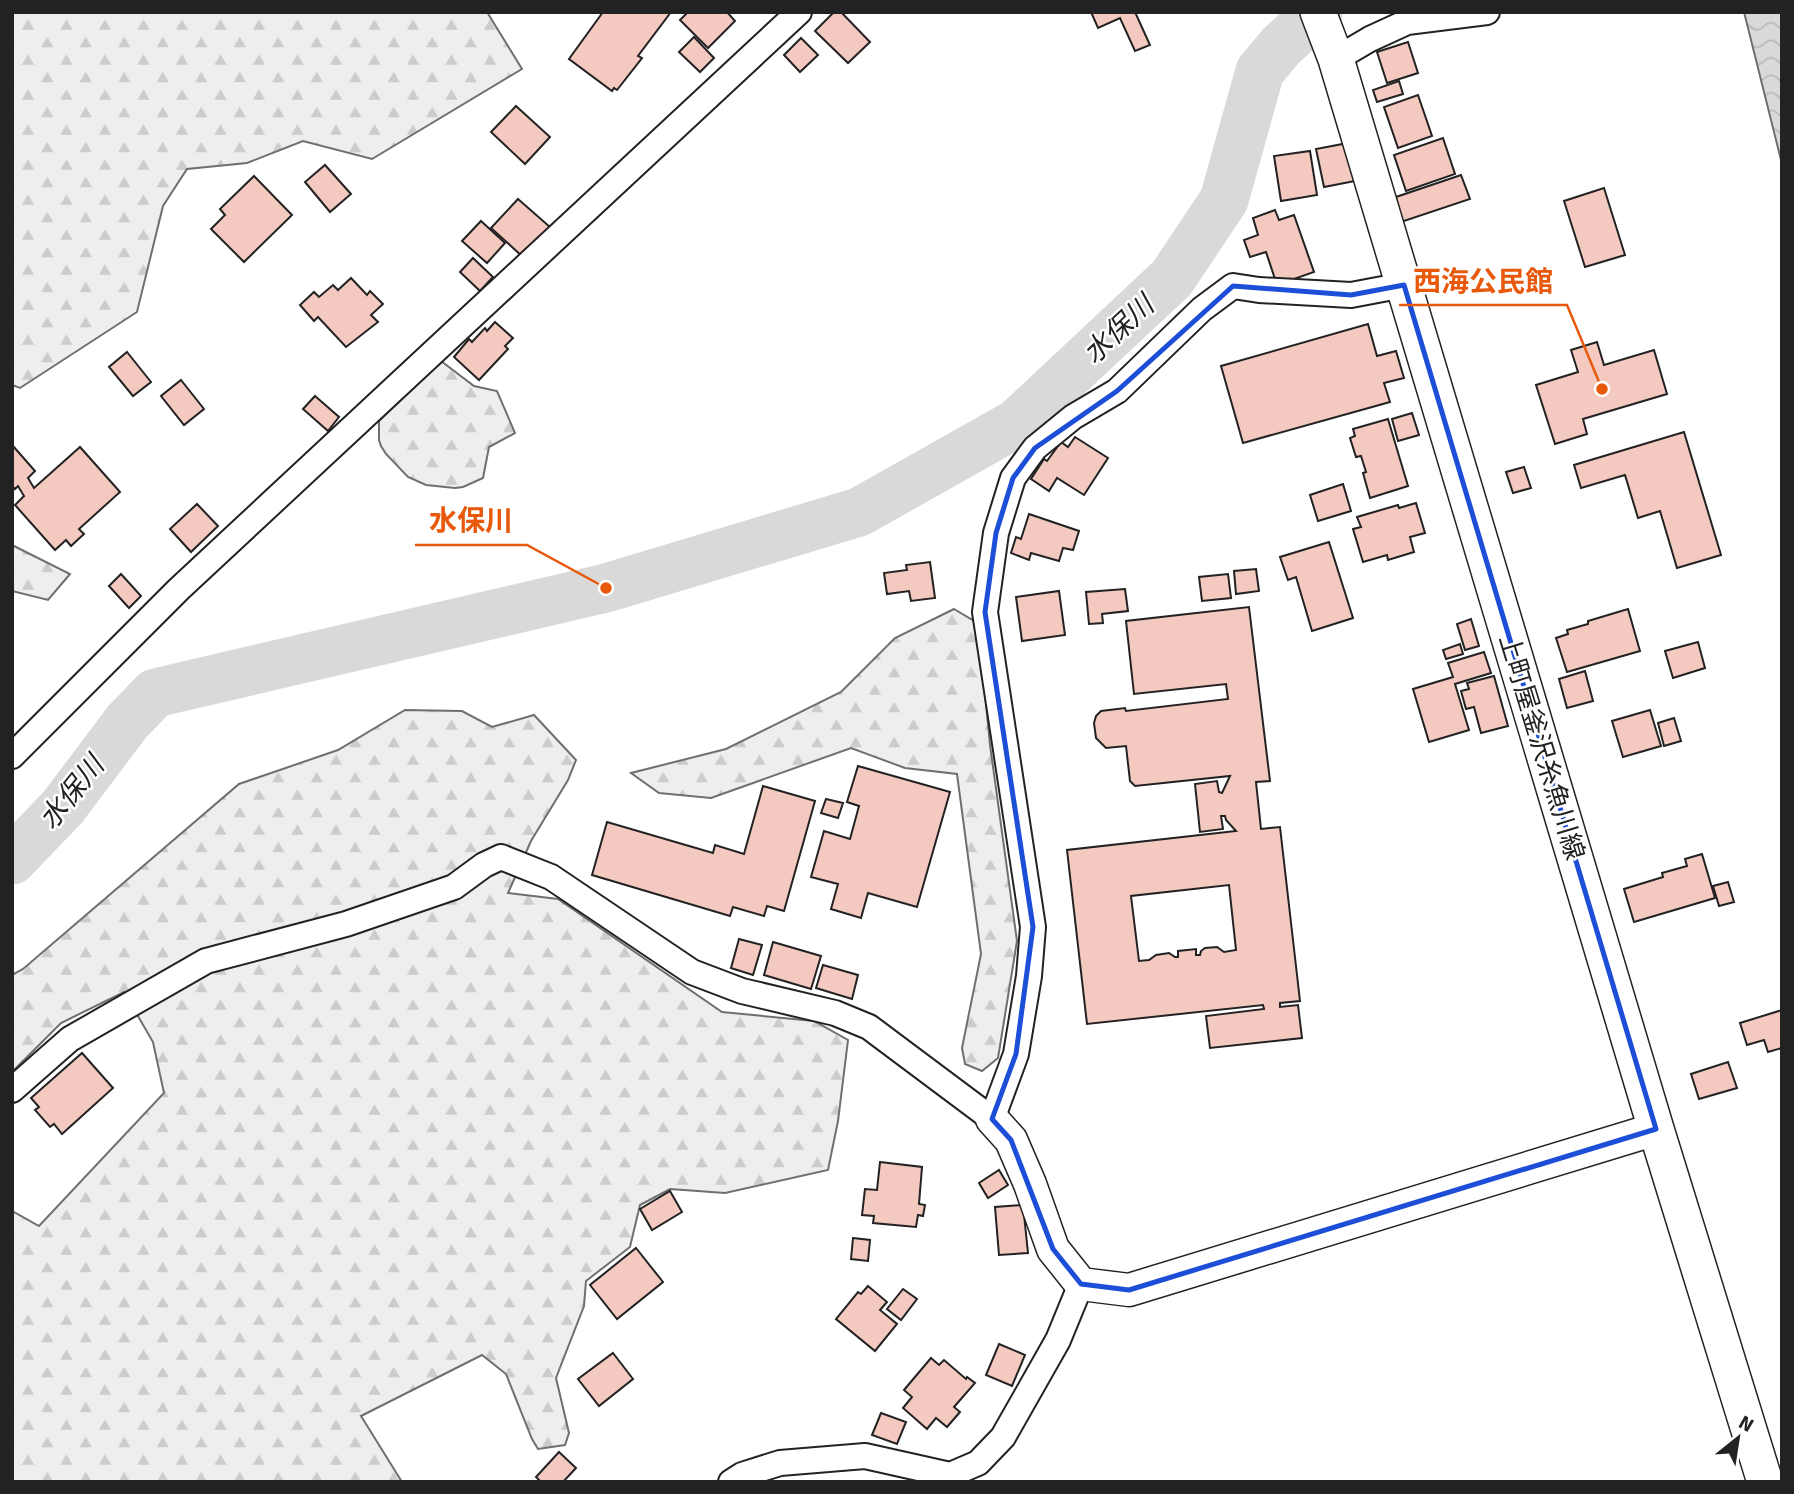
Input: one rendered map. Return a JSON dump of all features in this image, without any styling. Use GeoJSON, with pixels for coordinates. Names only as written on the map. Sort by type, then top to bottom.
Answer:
{"type":"FeatureCollection","features":[{"type":"Feature","properties":{"kind":"main road","name":"上町屋釜沢糸魚川線"},"geometry":{"type":"LineString","coordinates":[[1318,12],[1334,54],[1656,1129],[1765,1482]]}},
{"type":"Feature","properties":{"kind":"street"},"geometry":{"type":"LineString","coordinates":[[12,756],[179,589],[799,12]]}},
{"type":"Feature","properties":{"kind":"street"},"geometry":{"type":"LineString","coordinates":[[1334,54],[1408,22],[1487,12]]}},
{"type":"Feature","properties":{"kind":"street"},"geometry":{"type":"LineString","coordinates":[[992,1119],[1016,1054],[1029,975],[1033,927],[985,612],[996,533],[1013,478],[1035,448],[1073,418],[1117,391],[1202,309],[1233,286],[1351,295],[1404,285]]}},
{"type":"Feature","properties":{"kind":"street"},"geometry":{"type":"LineString","coordinates":[[12,1090],[70,1039],[206,961],[346,924],[454,887],[501,856],[551,877],[692,972],[742,990],[835,1013],[869,1027],[992,1119],[1011,1140],[1053,1249],[1081,1284],[1129,1290],[1656,1129]]}},
{"type":"Feature","properties":{"kind":"street"},"geometry":{"type":"LineString","coordinates":[[731,1482],[742,1475],[780,1463],[865,1456],[950,1475],[978,1463],[1003,1437],[1017,1413],[1058,1340],[1081,1284]]}},
{"type":"Feature","properties":{"kind":"highlighted area"},"geometry":{"type":"Polygon","coordinates":[[[1404,285],[1656,1129],[1129,1290],[1081,1284],[1053,1249],[1011,1140],[992,1119],[1016,1054],[1033,927],[985,612],[996,533],[1013,478],[1035,448],[1117,391],[1233,286],[1351,295],[1404,285]]]}},
{"type":"Feature","properties":{"kind":"green space"},"geometry":{"type":"Polygon","coordinates":[[[12,12],[487,12],[522,69],[372,159],[303,141],[247,163],[187,169],[163,206],[137,312],[20,388],[12,385],[12,12]]]}},
{"type":"Feature","properties":{"kind":"green space"},"geometry":{"type":"Polygon","coordinates":[[[441,361],[474,386],[497,391],[515,433],[489,447],[483,478],[463,487],[426,485],[408,477],[386,454],[379,440],[379,421],[441,361]]]}},
{"type":"Feature","properties":{"kind":"green space"},"geometry":{"type":"Polygon","coordinates":[[[12,545],[70,574],[48,600],[12,591],[12,545]]]}},
{"type":"Feature","properties":{"kind":"green space"},"geometry":{"type":"Polygon","coordinates":[[[954,609],[974,621],[982,663],[990,745],[1017,941],[998,1058],[982,1071],[965,1064],[962,1048],[981,954],[957,774],[905,768],[851,748],[711,798],[659,793],[631,773],[726,749],[841,692],[895,638],[954,609]]]}},
{"type":"Feature","properties":{"kind":"green space"},"geometry":{"type":"Polygon","coordinates":[[[405,710],[462,711],[492,727],[534,715],[576,760],[568,780],[531,841],[508,893],[558,899],[722,1012],[814,1021],[848,1040],[838,1121],[828,1170],[725,1193],[670,1189],[640,1205],[630,1247],[586,1281],[584,1306],[556,1378],[569,1433],[565,1445],[538,1449],[506,1374],[482,1355],[361,1416],[402,1482],[12,1482],[12,1211],[39,1226],[164,1093],[153,1042],[124,992],[61,1023],[12,1072],[12,975],[23,969],[239,784],[338,750],[405,710]]]}},
{"type":"Feature","properties":{"kind":"water"},"geometry":{"type":"Polygon","coordinates":[[[1744,12],[1782,12],[1782,161],[1781,160],[1744,12]]]}},
{"type":"Feature","properties":{"kind":"building"},"geometry":{"type":"Polygon","coordinates":[[[603,12],[671,12],[638,56],[642,58],[617,90],[614,88],[612,91],[569,59],[603,12]]]}},
{"type":"Feature","properties":{"kind":"building"},"geometry":{"type":"Polygon","coordinates":[[[688,12],[727,12],[735,21],[708,48],[680,20],[688,12]]]}},
{"type":"Feature","properties":{"kind":"building"},"geometry":{"type":"Polygon","coordinates":[[[834,12],[841,12],[870,42],[848,63],[815,31],[834,12]]]}},
{"type":"Feature","properties":{"kind":"building"},"geometry":{"type":"Polygon","coordinates":[[[1091,12],[1135,12],[1150,45],[1135,51],[1120,18],[1098,28],[1091,12]]]}},
{"type":"Feature","properties":{"kind":"building"},"geometry":{"type":"Polygon","coordinates":[[[694,37],[714,58],[700,72],[679,52],[694,37]]]}},
{"type":"Feature","properties":{"kind":"building"},"geometry":{"type":"Polygon","coordinates":[[[801,38],[818,55],[800,72],[784,55],[801,38]]]}},
{"type":"Feature","properties":{"kind":"building"},"geometry":{"type":"Polygon","coordinates":[[[1408,42],[1418,73],[1387,83],[1377,52],[1408,42]]]}},
{"type":"Feature","properties":{"kind":"building"},"geometry":{"type":"Polygon","coordinates":[[[1399,81],[1403,94],[1377,102],[1373,90],[1399,81]]]}},
{"type":"Feature","properties":{"kind":"building"},"geometry":{"type":"Polygon","coordinates":[[[1418,95],[1432,136],[1398,148],[1384,107],[1418,95]]]}},
{"type":"Feature","properties":{"kind":"building"},"geometry":{"type":"Polygon","coordinates":[[[516,106],[550,137],[525,164],[491,132],[516,106]]]}},
{"type":"Feature","properties":{"kind":"building"},"geometry":{"type":"Polygon","coordinates":[[[1443,138],[1455,174],[1406,191],[1394,155],[1443,138]]]}},
{"type":"Feature","properties":{"kind":"building"},"geometry":{"type":"Polygon","coordinates":[[[1348,143],[1355,181],[1324,187],[1316,149],[1348,143]]]}},
{"type":"Feature","properties":{"kind":"building"},"geometry":{"type":"Polygon","coordinates":[[[1310,151],[1317,195],[1281,201],[1274,156],[1310,151]]]}},
{"type":"Feature","properties":{"kind":"building"},"geometry":{"type":"Polygon","coordinates":[[[325,165],[351,194],[330,212],[305,182],[325,165]]]}},
{"type":"Feature","properties":{"kind":"building"},"geometry":{"type":"Polygon","coordinates":[[[1461,175],[1470,199],[1401,222],[1393,198],[1461,175]]]}},
{"type":"Feature","properties":{"kind":"building"},"geometry":{"type":"Polygon","coordinates":[[[254,176],[292,215],[244,262],[211,229],[225,215],[220,209],[254,176]]]}},
{"type":"Feature","properties":{"kind":"building"},"geometry":{"type":"Polygon","coordinates":[[[1604,188],[1625,255],[1585,267],[1564,201],[1604,188]]]}},
{"type":"Feature","properties":{"kind":"building"},"geometry":{"type":"Polygon","coordinates":[[[518,199],[550,227],[523,257],[491,228],[518,199]]]}},
{"type":"Feature","properties":{"kind":"building"},"geometry":{"type":"Polygon","coordinates":[[[1275,210],[1279,220],[1294,215],[1314,272],[1277,285],[1266,252],[1250,257],[1244,240],[1258,235],[1253,218],[1275,210]]]}},
{"type":"Feature","properties":{"kind":"building"},"geometry":{"type":"Polygon","coordinates":[[[481,221],[505,243],[487,263],[462,241],[481,221]]]}},
{"type":"Feature","properties":{"kind":"building"},"geometry":{"type":"Polygon","coordinates":[[[473,258],[493,277],[480,291],[460,272],[473,258]]]}},
{"type":"Feature","properties":{"kind":"building"},"geometry":{"type":"Polygon","coordinates":[[[351,278],[367,295],[370,291],[383,304],[371,315],[378,322],[346,347],[318,317],[314,321],[300,305],[314,292],[319,297],[333,285],[338,290],[351,278]]]}},
{"type":"Feature","properties":{"kind":"building"},"geometry":{"type":"Polygon","coordinates":[[[495,322],[513,338],[505,346],[508,349],[479,380],[454,357],[469,339],[472,342],[495,322]]]}},
{"type":"Feature","properties":{"kind":"building"},"geometry":{"type":"Polygon","coordinates":[[[1368,324],[1377,356],[1396,351],[1404,378],[1384,383],[1390,402],[1243,443],[1221,366],[1368,324]]]}},
{"type":"Feature","properties":{"kind":"building"},"geometry":{"type":"Polygon","coordinates":[[[1597,342],[1604,365],[1654,350],[1667,394],[1583,419],[1587,434],[1555,444],[1536,385],[1578,372],[1571,350],[1597,342]]]}},
{"type":"Feature","properties":{"kind":"building"},"geometry":{"type":"Polygon","coordinates":[[[127,352],[151,382],[133,396],[109,367],[127,352]]]}},
{"type":"Feature","properties":{"kind":"building"},"geometry":{"type":"Polygon","coordinates":[[[181,380],[204,409],[184,425],[161,396],[181,380]]]}},
{"type":"Feature","properties":{"kind":"building"},"geometry":{"type":"Polygon","coordinates":[[[315,396],[339,417],[328,431],[303,409],[315,396]]]}},
{"type":"Feature","properties":{"kind":"building"},"geometry":{"type":"Polygon","coordinates":[[[1412,413],[1419,435],[1398,441],[1392,419],[1412,413]]]}},
{"type":"Feature","properties":{"kind":"building"},"geometry":{"type":"Polygon","coordinates":[[[1388,419],[1408,486],[1370,498],[1361,456],[1356,457],[1350,438],[1355,436],[1353,429],[1388,419]]]}},
{"type":"Feature","properties":{"kind":"building"},"geometry":{"type":"Polygon","coordinates":[[[1684,432],[1721,555],[1677,568],[1660,511],[1638,518],[1625,475],[1581,488],[1574,465],[1684,432]]]}},
{"type":"Feature","properties":{"kind":"building"},"geometry":{"type":"Polygon","coordinates":[[[1075,437],[1108,458],[1084,495],[1057,478],[1049,491],[1031,479],[1044,459],[1047,461],[1061,442],[1068,447],[1075,437]]]}},
{"type":"Feature","properties":{"kind":"building"},"geometry":{"type":"Polygon","coordinates":[[[13,446],[35,471],[28,478],[34,488],[80,447],[120,492],[79,529],[84,534],[71,546],[66,540],[55,550],[15,505],[24,496],[18,486],[15,489],[12,486],[13,446]]]}},
{"type":"Feature","properties":{"kind":"building"},"geometry":{"type":"Polygon","coordinates":[[[1524,467],[1531,488],[1513,493],[1506,472],[1524,467]]]}},
{"type":"Feature","properties":{"kind":"building"},"geometry":{"type":"Polygon","coordinates":[[[1343,484],[1351,511],[1318,521],[1310,495],[1343,484]]]}},
{"type":"Feature","properties":{"kind":"building"},"geometry":{"type":"Polygon","coordinates":[[[1416,503],[1425,533],[1410,537],[1414,552],[1388,560],[1387,555],[1363,562],[1353,529],[1361,527],[1357,517],[1398,505],[1399,508],[1416,503]]]}},
{"type":"Feature","properties":{"kind":"building"},"geometry":{"type":"Polygon","coordinates":[[[197,504],[218,526],[191,552],[170,529],[197,504]]]}},
{"type":"Feature","properties":{"kind":"building"},"geometry":{"type":"Polygon","coordinates":[[[1029,514],[1079,531],[1073,550],[1063,548],[1059,561],[1031,553],[1029,560],[1011,553],[1016,537],[1021,539],[1029,514]]]}},
{"type":"Feature","properties":{"kind":"building"},"geometry":{"type":"Polygon","coordinates":[[[1329,542],[1353,618],[1312,631],[1296,577],[1288,580],[1280,557],[1329,542]]]}},
{"type":"Feature","properties":{"kind":"building"},"geometry":{"type":"Polygon","coordinates":[[[930,562],[935,598],[911,601],[909,591],[887,594],[884,573],[907,570],[906,565],[930,562]]]}},
{"type":"Feature","properties":{"kind":"building"},"geometry":{"type":"Polygon","coordinates":[[[1256,569],[1259,591],[1236,594],[1234,571],[1256,569]]]}},
{"type":"Feature","properties":{"kind":"building"},"geometry":{"type":"Polygon","coordinates":[[[121,574],[141,596],[129,608],[109,586],[121,574]]]}},
{"type":"Feature","properties":{"kind":"building"},"geometry":{"type":"Polygon","coordinates":[[[1228,574],[1231,598],[1202,601],[1199,577],[1228,574]]]}},
{"type":"Feature","properties":{"kind":"building"},"geometry":{"type":"Polygon","coordinates":[[[1125,589],[1128,611],[1102,614],[1103,623],[1089,624],[1086,592],[1125,589]]]}},
{"type":"Feature","properties":{"kind":"building"},"geometry":{"type":"Polygon","coordinates":[[[1059,591],[1065,635],[1022,641],[1016,597],[1059,591]]]}},
{"type":"Feature","properties":{"kind":"building"},"geometry":{"type":"Polygon","coordinates":[[[1249,607],[1270,781],[1256,782],[1261,829],[1280,827],[1300,1001],[1280,1003],[1280,1007],[1298,1005],[1302,1038],[1210,1048],[1206,1016],[1264,1009],[1263,1005],[1087,1024],[1067,850],[1236,831],[1225,816],[1221,816],[1223,829],[1200,832],[1195,784],[1217,781],[1219,792],[1222,793],[1230,776],[1135,786],[1130,781],[1126,746],[1106,748],[1096,738],[1094,723],[1101,711],[1125,708],[1126,711],[1228,699],[1226,684],[1134,694],[1126,621],[1249,607]],[[1229,885],[1131,896],[1139,961],[1169,953],[1178,957],[1178,951],[1196,949],[1196,955],[1200,955],[1205,948],[1217,947],[1224,952],[1236,950],[1229,885]]]}},
{"type":"Feature","properties":{"kind":"building"},"geometry":{"type":"Polygon","coordinates":[[[1628,609],[1640,651],[1567,672],[1556,638],[1568,634],[1567,630],[1588,624],[1588,621],[1628,609]]]}},
{"type":"Feature","properties":{"kind":"building"},"geometry":{"type":"Polygon","coordinates":[[[1471,619],[1479,646],[1465,650],[1457,624],[1471,619]]]}},
{"type":"Feature","properties":{"kind":"building"},"geometry":{"type":"Polygon","coordinates":[[[1698,642],[1705,668],[1673,678],[1665,651],[1698,642]]]}},
{"type":"Feature","properties":{"kind":"building"},"geometry":{"type":"Polygon","coordinates":[[[1460,644],[1463,654],[1446,659],[1443,650],[1460,644]]]}},
{"type":"Feature","properties":{"kind":"building"},"geometry":{"type":"Polygon","coordinates":[[[1484,652],[1491,673],[1455,684],[1469,730],[1429,742],[1413,689],[1453,677],[1448,663],[1484,652]]]}},
{"type":"Feature","properties":{"kind":"building"},"geometry":{"type":"Polygon","coordinates":[[[1585,671],[1593,701],[1567,708],[1559,679],[1585,671]]]}},
{"type":"Feature","properties":{"kind":"building"},"geometry":{"type":"Polygon","coordinates":[[[1494,676],[1508,726],[1481,733],[1474,707],[1466,709],[1461,691],[1469,689],[1467,683],[1494,676]]]}},
{"type":"Feature","properties":{"kind":"building"},"geometry":{"type":"Polygon","coordinates":[[[1650,710],[1661,746],[1623,757],[1612,721],[1650,710]]]}},
{"type":"Feature","properties":{"kind":"building"},"geometry":{"type":"Polygon","coordinates":[[[1674,718],[1681,741],[1664,746],[1658,723],[1674,718]]]}},
{"type":"Feature","properties":{"kind":"building"},"geometry":{"type":"Polygon","coordinates":[[[858,766],[950,792],[917,907],[868,893],[861,918],[831,909],[838,884],[811,877],[824,831],[850,839],[859,806],[847,802],[858,766]]]}},
{"type":"Feature","properties":{"kind":"building"},"geometry":{"type":"Polygon","coordinates":[[[763,786],[815,801],[784,911],[767,906],[764,916],[733,907],[730,916],[592,875],[607,822],[713,853],[715,845],[744,854],[763,786]]]}},
{"type":"Feature","properties":{"kind":"building"},"geometry":{"type":"Polygon","coordinates":[[[826,799],[843,803],[838,818],[821,813],[826,799]]]}},
{"type":"Feature","properties":{"kind":"building"},"geometry":{"type":"Polygon","coordinates":[[[1702,854],[1715,898],[1634,922],[1624,889],[1663,877],[1662,873],[1687,866],[1685,859],[1702,854]]]}},
{"type":"Feature","properties":{"kind":"building"},"geometry":{"type":"Polygon","coordinates":[[[1728,882],[1734,902],[1719,906],[1713,886],[1728,882]]]}},
{"type":"Feature","properties":{"kind":"building"},"geometry":{"type":"Polygon","coordinates":[[[739,939],[762,945],[753,975],[731,968],[739,939]]]}},
{"type":"Feature","properties":{"kind":"building"},"geometry":{"type":"Polygon","coordinates":[[[773,942],[821,956],[811,989],[764,975],[773,942]]]}},
{"type":"Feature","properties":{"kind":"building"},"geometry":{"type":"Polygon","coordinates":[[[823,965],[858,975],[852,999],[816,988],[823,965]]]}},
{"type":"Feature","properties":{"kind":"building"},"geometry":{"type":"Polygon","coordinates":[[[1782,1010],[1782,1048],[1768,1052],[1764,1040],[1747,1045],[1740,1023],[1782,1010]]]}},
{"type":"Feature","properties":{"kind":"building"},"geometry":{"type":"Polygon","coordinates":[[[82,1053],[113,1088],[62,1134],[54,1124],[50,1127],[35,1110],[39,1107],[31,1098],[82,1053]]]}},
{"type":"Feature","properties":{"kind":"building"},"geometry":{"type":"Polygon","coordinates":[[[1728,1062],[1737,1088],[1699,1099],[1691,1074],[1728,1062]]]}},
{"type":"Feature","properties":{"kind":"building"},"geometry":{"type":"Polygon","coordinates":[[[880,1162],[922,1167],[919,1204],[925,1205],[923,1216],[918,1215],[916,1227],[873,1223],[874,1216],[862,1215],[865,1189],[877,1190],[880,1162]]]}},
{"type":"Feature","properties":{"kind":"building"},"geometry":{"type":"Polygon","coordinates":[[[999,1170],[1008,1185],[988,1198],[979,1183],[999,1170]]]}},
{"type":"Feature","properties":{"kind":"building"},"geometry":{"type":"Polygon","coordinates":[[[670,1191],[682,1212],[652,1230],[640,1209],[670,1191]]]}},
{"type":"Feature","properties":{"kind":"building"},"geometry":{"type":"Polygon","coordinates":[[[1023,1205],[1028,1253],[999,1255],[995,1207],[1023,1205]]]}},
{"type":"Feature","properties":{"kind":"building"},"geometry":{"type":"Polygon","coordinates":[[[853,1238],[870,1240],[868,1261],[851,1259],[853,1238]]]}},
{"type":"Feature","properties":{"kind":"building"},"geometry":{"type":"Polygon","coordinates":[[[636,1248],[663,1282],[617,1319],[590,1285],[636,1248]]]}},
{"type":"Feature","properties":{"kind":"building"},"geometry":{"type":"Polygon","coordinates":[[[868,1286],[887,1302],[880,1310],[897,1324],[875,1351],[836,1319],[858,1292],[861,1294],[868,1286]]]}},
{"type":"Feature","properties":{"kind":"building"},"geometry":{"type":"Polygon","coordinates":[[[903,1289],[917,1299],[901,1320],[887,1309],[903,1289]]]}},
{"type":"Feature","properties":{"kind":"building"},"geometry":{"type":"Polygon","coordinates":[[[999,1344],[1025,1355],[1012,1386],[986,1375],[999,1344]]]}},
{"type":"Feature","properties":{"kind":"building"},"geometry":{"type":"Polygon","coordinates":[[[613,1353],[633,1379],[599,1406],[578,1379],[613,1353]]]}},
{"type":"Feature","properties":{"kind":"building"},"geometry":{"type":"Polygon","coordinates":[[[931,1358],[939,1365],[944,1360],[966,1379],[967,1377],[975,1383],[954,1407],[960,1412],[947,1427],[936,1418],[927,1429],[903,1408],[912,1397],[904,1390],[931,1358]]]}},
{"type":"Feature","properties":{"kind":"building"},"geometry":{"type":"Polygon","coordinates":[[[881,1413],[906,1422],[897,1444],[872,1435],[881,1413]]]}},
{"type":"Feature","properties":{"kind":"building"},"geometry":{"type":"Polygon","coordinates":[[[559,1452],[576,1468],[563,1482],[541,1482],[536,1477],[559,1452]]]}},
{"type":"Feature","properties":{"kind":"waterway","name":"水保川"},"geometry":{"type":"LineString","coordinates":[[12,860],[63,807],[127,722],[155,693],[606,588],[859,512],[1017,423],[1172,278],[1224,200],[1260,71],[1281,46],[1318,12]]}},
{"type":"Feature","properties":{"kind":"place","name":"西海公民館"},"geometry":{"type":"Point","coordinates":[1602,389]}},
{"type":"Feature","properties":{"kind":"place","name":"水保川"},"geometry":{"type":"Point","coordinates":[606,588]}}]}
